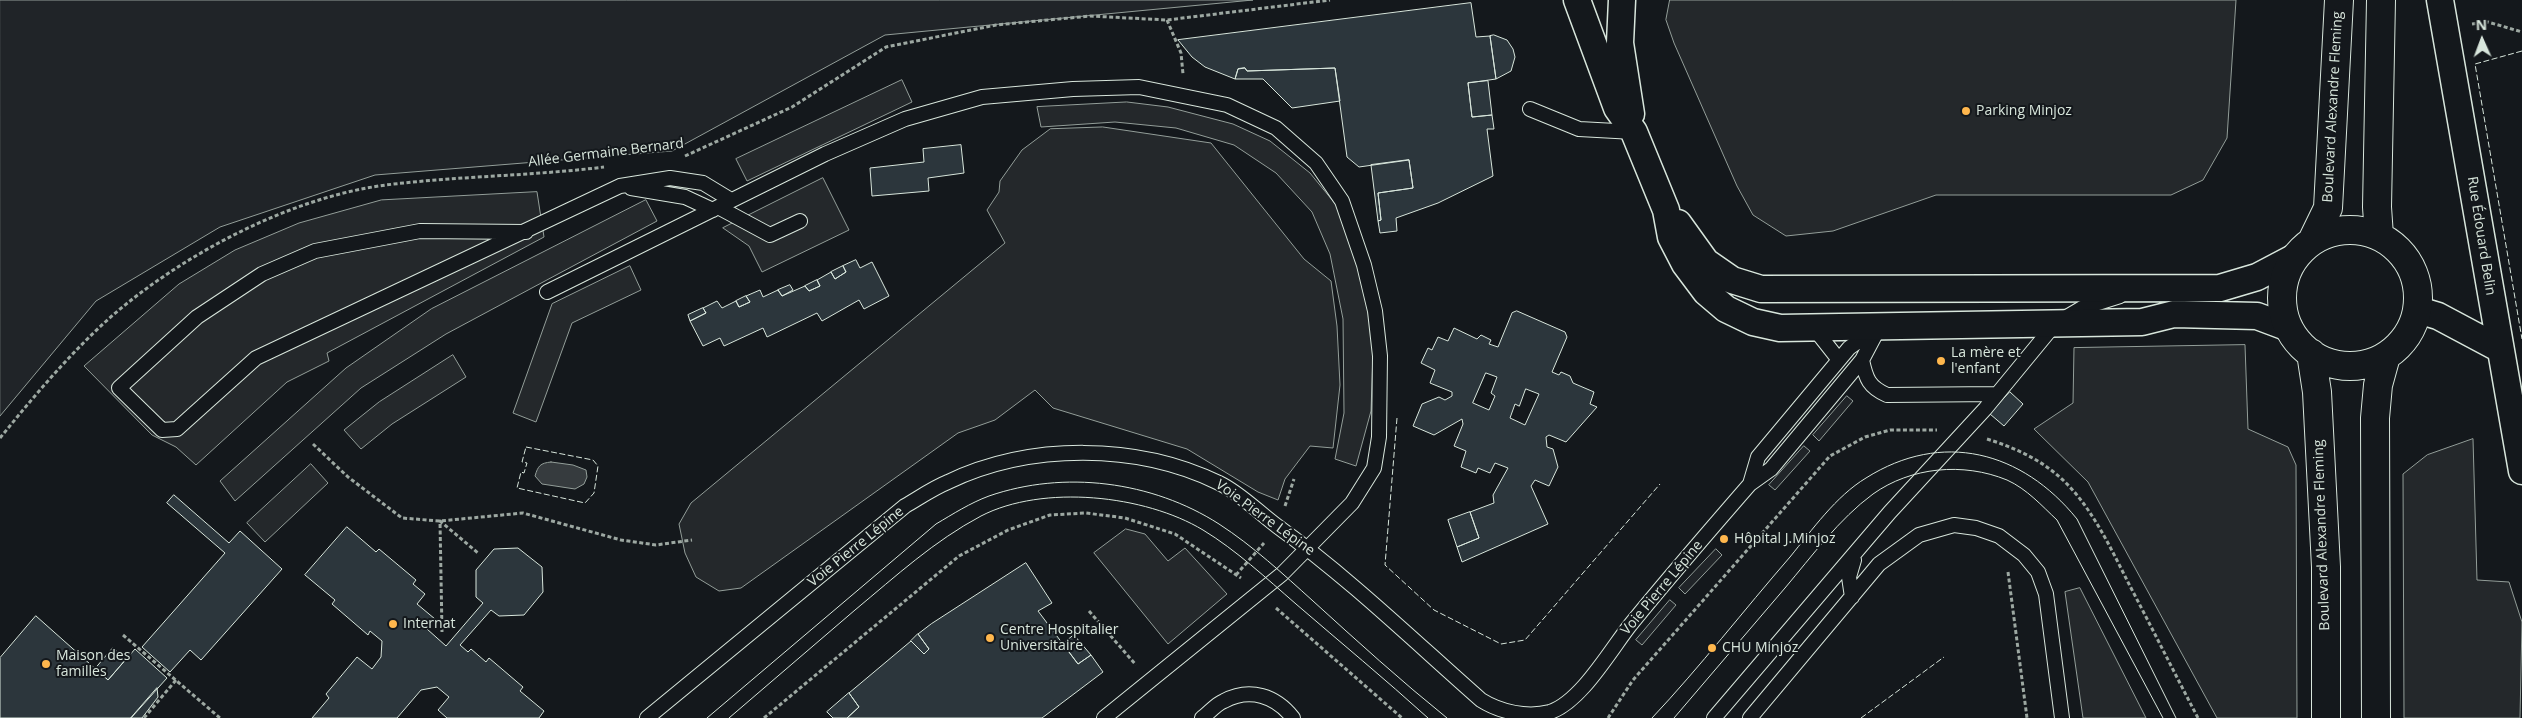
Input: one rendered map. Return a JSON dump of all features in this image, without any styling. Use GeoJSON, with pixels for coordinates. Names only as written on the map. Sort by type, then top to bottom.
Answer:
{"type":"FeatureCollection","features":[{"type":"Feature","properties":{"kind":"street"},"geometry":{"type":"LineString","coordinates":[[1577,0],[1617,108],[1634,132],[1666,210],[1671,237],[1685,264],[1706,292],[1726,309],[1762,324],[1780,328],[2142,322],[2174,314],[2257,316],[2289,328]]}},
{"type":"Feature","properties":{"kind":"street"},"geometry":{"type":"LineString","coordinates":[[1622,0],[1620,43],[1634,132]]}},
{"type":"Feature","properties":{"kind":"street","name":"Boulevard Alexandre Fleming"},"geometry":{"type":"LineString","coordinates":[[2303,249],[2328,208],[2339,0]]}},
{"type":"Feature","properties":{"kind":"street"},"geometry":{"type":"LineString","coordinates":[[2379,236],[2377,201],[2381,0]]}},
{"type":"Feature","properties":{"kind":"street","name":"Rue Édouard Belin"},"geometry":{"type":"LineString","coordinates":[[2440,0],[2522,471]]}},
{"type":"Feature","properties":{"kind":"street"},"geometry":{"type":"LineString","coordinates":[[1666,210],[1682,226],[1706,262],[1732,280],[1761,288],[2140,290],[2220,288],[2257,277],[2303,249],[2333,231],[2356,230],[2379,236],[2398,248],[2411,266],[2418,287],[2418,310],[2412,328],[2401,344],[2386,356],[2368,364],[2348,366],[2329,362],[2311,353],[2299,342],[2289,328],[2283,310],[2282,292],[2286,274],[2303,249]]}},
{"type":"Feature","properties":{"kind":"street"},"geometry":{"type":"LineString","coordinates":[[1880,326],[1913,289]]}},
{"type":"Feature","properties":{"kind":"street"},"geometry":{"type":"LineString","coordinates":[[2418,310],[2438,316],[2500,348]]}},
{"type":"Feature","properties":{"kind":"street","name":"Boulevard Alexandre Fleming"},"geometry":{"type":"LineString","coordinates":[[2311,353],[2317,392],[2326,567],[2326,718]]}},
{"type":"Feature","properties":{"kind":"street"},"geometry":{"type":"LineString","coordinates":[[2376,718],[2375,418],[2378,384],[2386,356]]}},
{"type":"Feature","properties":{"kind":"lane"},"geometry":{"type":"LineString","coordinates":[[547,292],[825,154],[905,119],[982,97],[1073,89],[1139,88],[1227,105],[1276,128],[1316,163],[1342,201],[1364,265],[1376,311],[1380,356],[1380,437],[1374,468],[1352,503],[1282,574],[1104,718]]}},
{"type":"Feature","properties":{"kind":"lane"},"geometry":{"type":"LineString","coordinates":[[1530,108],[1579,129],[1634,132]]}},
{"type":"Feature","properties":{"kind":"lane"},"geometry":{"type":"LineString","coordinates":[[526,232],[420,231],[315,251],[262,274],[197,317],[119,388],[162,430],[177,429],[256,358],[526,232],[620,186],[670,178],[703,183],[731,200]]}},
{"type":"Feature","properties":{"kind":"lane"},"geometry":{"type":"LineString","coordinates":[[620,186],[686,197],[715,208],[770,235],[800,221]]}},
{"type":"Feature","properties":{"kind":"lane"},"geometry":{"type":"LineString","coordinates":[[1714,718],[1960,434],[1998,394],[2055,324],[2082,308],[2140,290]]}},
{"type":"Feature","properties":{"kind":"lane","name":"Voie Pierre Lépine"},"geometry":{"type":"LineString","coordinates":[[647,718],[905,506],[948,482],[990,466],[1024,458],[1095,453],[1134,456],[1174,465],[1221,484],[1309,548],[1481,700],[1498,711],[1535,716],[1550,715],[1568,702],[1588,680],[1631,623],[1750,484],[1771,469],[1862,360],[1880,326]]}},
{"type":"Feature","properties":{"kind":"lane","name":"Voie Pierre Lépine"},"geometry":{"type":"LineString","coordinates":[[1750,484],[1758,457],[1848,348],[1880,326]]}},
{"type":"Feature","properties":{"kind":"lane"},"geometry":{"type":"LineString","coordinates":[[1813,327],[1839,360]]}},
{"type":"Feature","properties":{"kind":"lane"},"geometry":{"type":"LineString","coordinates":[[1862,360],[1865,378],[1874,389],[1887,395],[1998,394]]}},
{"type":"Feature","properties":{"kind":"lane"},"geometry":{"type":"LineString","coordinates":[[1750,718],[1879,564],[1919,535],[1954,525],[1976,528],[1999,536],[2024,555],[2038,572],[2046,594],[2062,718]]}},
{"type":"Feature","properties":{"kind":"lane"},"geometry":{"type":"LineString","coordinates":[[1852,597],[1849,577],[1856,554]]}},
{"type":"Feature","properties":{"kind":"lane"},"geometry":{"type":"LineString","coordinates":[[1202,718],[1224,701],[1246,694],[1270,698],[1283,705],[1293,718]]}},
{"type":"Feature","properties":{"kind":"path","name":"Allée Germaine Bernard"},"geometry":{"type":"LineString","coordinates":[[680,157],[690,156],[792,106],[886,47],[996,26],[1090,16],[1167,20],[1330,0]]}},
{"type":"Feature","properties":{"kind":"path"},"geometry":{"type":"LineString","coordinates":[[1167,20],[1181,53],[1185,96]]}},
{"type":"Feature","properties":{"kind":"path"},"geometry":{"type":"LineString","coordinates":[[2463,26],[2488,22],[2522,32]]}},
{"type":"Feature","properties":{"kind":"path","name":"Allée Germaine Bernard"},"geometry":{"type":"LineString","coordinates":[[0,438],[46,382],[112,316],[176,267],[256,224],[319,200],[384,185],[612,166]]}},
{"type":"Feature","properties":{"kind":"path"},"geometry":{"type":"LineString","coordinates":[[1608,718],[1633,680],[1830,456],[1865,437],[1890,430],[1936,430],[2012,447],[2040,461],[2066,483],[2082,502],[2108,544],[2198,718]]}},
{"type":"Feature","properties":{"kind":"path"},"geometry":{"type":"LineString","coordinates":[[313,444],[348,477],[402,518],[440,521],[523,513],[621,540],[656,545],[692,540]]}},
{"type":"Feature","properties":{"kind":"path"},"geometry":{"type":"LineString","coordinates":[[764,718],[958,556],[1008,530],[1050,515],[1086,514],[1126,518],[1175,534],[1247,582]]}},
{"type":"Feature","properties":{"kind":"path"},"geometry":{"type":"LineString","coordinates":[[440,521],[478,553]]}},
{"type":"Feature","properties":{"kind":"path"},"geometry":{"type":"LineString","coordinates":[[440,521],[442,632]]}},
{"type":"Feature","properties":{"kind":"path"},"geometry":{"type":"LineString","coordinates":[[2004,540],[2027,718]]}},
{"type":"Feature","properties":{"kind":"path"},"geometry":{"type":"LineString","coordinates":[[1272,605],[1402,718]]}},
{"type":"Feature","properties":{"kind":"path"},"geometry":{"type":"LineString","coordinates":[[1088,611],[1150,681]]}},
{"type":"Feature","properties":{"kind":"path"},"geometry":{"type":"LineString","coordinates":[[123,635],[220,718]]}},
{"type":"Feature","properties":{"kind":"path"},"geometry":{"type":"LineString","coordinates":[[144,718],[176,680]]}},
{"type":"Feature","properties":{"kind":"shaded area"},"geometry":{"type":"Polygon","coordinates":[[[0,0],[1253,0],[885,35],[672,151],[375,175],[220,227],[96,301],[0,416],[0,0]]]}},
{"type":"Feature","properties":{"kind":"shaded area","name":"Parking Minjoz"},"geometry":{"type":"Polygon","coordinates":[[[1670,0],[2236,0],[2227,138],[2203,180],[2171,195],[1936,195],[1833,231],[1786,236],[1753,215],[1737,186],[1674,43],[1666,20],[1670,0]]]}},
{"type":"Feature","properties":{"kind":"shaded area"},"geometry":{"type":"Polygon","coordinates":[[[902,80],[912,102],[747,181],[736,159],[902,80]]]}},
{"type":"Feature","properties":{"kind":"shaded area"},"geometry":{"type":"Polygon","coordinates":[[[1127,102],[1168,107],[1233,124],[1270,141],[1310,173],[1337,206],[1354,248],[1369,315],[1373,352],[1371,411],[1356,466],[1335,459],[1344,413],[1343,319],[1330,254],[1312,212],[1276,173],[1234,145],[1176,128],[1115,122],[1041,127],[1037,107],[1127,102]]]}},
{"type":"Feature","properties":{"kind":"shaded area"},"geometry":{"type":"Polygon","coordinates":[[[1103,127],[1211,143],[1304,259],[1331,281],[1337,326],[1340,385],[1333,448],[1310,446],[1285,479],[1278,500],[1258,492],[1187,449],[1053,408],[1035,390],[995,420],[958,433],[741,588],[719,591],[696,577],[685,553],[679,524],[691,503],[1005,243],[987,210],[999,192],[1000,181],[1022,150],[1050,129],[1103,127]]]}},
{"type":"Feature","properties":{"kind":"shaded area"},"geometry":{"type":"Polygon","coordinates":[[[823,178],[849,230],[762,272],[749,246],[723,228],[823,178]]]}},
{"type":"Feature","properties":{"kind":"shaded area"},"geometry":{"type":"Polygon","coordinates":[[[537,192],[544,237],[327,353],[329,361],[287,382],[196,465],[176,447],[152,435],[84,366],[179,284],[235,250],[299,223],[381,200],[537,192]]]}},
{"type":"Feature","properties":{"kind":"shaded area"},"geometry":{"type":"Polygon","coordinates":[[[646,200],[657,221],[446,334],[361,388],[235,501],[220,481],[346,368],[431,309],[646,200]]]}},
{"type":"Feature","properties":{"kind":"shaded area"},"geometry":{"type":"Polygon","coordinates":[[[630,266],[641,290],[572,323],[536,422],[513,413],[552,304],[630,266]]]}},
{"type":"Feature","properties":{"kind":"shaded area"},"geometry":{"type":"Polygon","coordinates":[[[2245,345],[2248,429],[2288,447],[2296,465],[2297,718],[2217,718],[2088,482],[2034,429],[2073,403],[2074,348],[2245,345]]]}},
{"type":"Feature","properties":{"kind":"shaded area"},"geometry":{"type":"Polygon","coordinates":[[[453,355],[466,377],[392,424],[361,449],[344,430],[379,402],[453,355]]]}},
{"type":"Feature","properties":{"kind":"shaded area"},"geometry":{"type":"Polygon","coordinates":[[[1847,396],[1853,401],[1819,441],[1813,435],[1847,396]]]}},
{"type":"Feature","properties":{"kind":"shaded area"},"geometry":{"type":"Polygon","coordinates":[[[2473,439],[2477,580],[2509,582],[2522,622],[2520,718],[2404,718],[2403,474],[2427,455],[2473,439]]]}},
{"type":"Feature","properties":{"kind":"shaded area"},"geometry":{"type":"Polygon","coordinates":[[[1804,446],[1810,451],[1775,490],[1769,485],[1804,446]]]}},
{"type":"Feature","properties":{"kind":"shaded area"},"geometry":{"type":"Polygon","coordinates":[[[551,462],[573,465],[586,470],[587,477],[584,484],[575,489],[542,484],[535,476],[537,470],[542,464],[551,462]]]}},
{"type":"Feature","properties":{"kind":"shaded area"},"geometry":{"type":"Polygon","coordinates":[[[311,464],[328,483],[265,542],[247,523],[311,464]]]}},
{"type":"Feature","properties":{"kind":"shaded area"},"geometry":{"type":"Polygon","coordinates":[[[1126,529],[1145,534],[1168,561],[1185,548],[1227,594],[1168,644],[1094,553],[1126,529]]]}},
{"type":"Feature","properties":{"kind":"shaded area"},"geometry":{"type":"Polygon","coordinates":[[[1716,549],[1722,555],[1685,594],[1679,588],[1716,549]]]}},
{"type":"Feature","properties":{"kind":"shaded area"},"geometry":{"type":"Polygon","coordinates":[[[2080,588],[2146,718],[2083,718],[2065,592],[2080,588]]]}},
{"type":"Feature","properties":{"kind":"shaded area"},"geometry":{"type":"Polygon","coordinates":[[[1670,600],[1676,605],[1642,645],[1636,640],[1670,600]]]}},
{"type":"Feature","properties":{"kind":"building"},"geometry":{"type":"Polygon","coordinates":[[[1471,3],[1476,37],[1490,36],[1496,79],[1468,83],[1472,117],[1492,115],[1494,129],[1487,129],[1493,176],[1438,203],[1396,218],[1397,231],[1380,233],[1378,221],[1381,220],[1378,193],[1413,188],[1409,160],[1359,167],[1347,157],[1335,68],[1247,71],[1245,68],[1238,69],[1235,79],[1205,67],[1192,57],[1178,40],[1471,3]]]}},
{"type":"Feature","properties":{"kind":"building"},"geometry":{"type":"Polygon","coordinates":[[[1494,35],[1507,40],[1513,49],[1515,57],[1511,71],[1496,79],[1490,36],[1494,35]]]}},
{"type":"Feature","properties":{"kind":"building"},"geometry":{"type":"Polygon","coordinates":[[[1245,68],[1247,71],[1335,68],[1340,101],[1292,108],[1263,79],[1235,79],[1238,69],[1245,68]]]}},
{"type":"Feature","properties":{"kind":"building"},"geometry":{"type":"Polygon","coordinates":[[[1488,81],[1492,115],[1472,117],[1468,83],[1488,81]]]}},
{"type":"Feature","properties":{"kind":"building"},"geometry":{"type":"Polygon","coordinates":[[[961,145],[964,173],[928,178],[929,191],[872,196],[870,168],[924,162],[923,149],[961,145]]]}},
{"type":"Feature","properties":{"kind":"building"},"geometry":{"type":"Polygon","coordinates":[[[1409,160],[1413,188],[1378,193],[1381,220],[1378,221],[1371,165],[1409,160]]]}},
{"type":"Feature","properties":{"kind":"building"},"geometry":{"type":"Polygon","coordinates":[[[856,260],[860,268],[872,262],[889,296],[864,309],[859,300],[822,321],[817,313],[767,337],[763,328],[724,346],[720,338],[703,346],[690,321],[706,313],[703,308],[717,301],[722,308],[736,301],[739,307],[750,302],[746,296],[760,290],[763,297],[778,290],[782,296],[805,286],[809,291],[820,286],[817,280],[831,272],[835,279],[846,272],[843,266],[856,260]]]}},
{"type":"Feature","properties":{"kind":"building"},"geometry":{"type":"Polygon","coordinates":[[[843,266],[846,272],[835,279],[831,272],[843,266]]]}},
{"type":"Feature","properties":{"kind":"building"},"geometry":{"type":"Polygon","coordinates":[[[817,280],[820,286],[809,291],[805,286],[817,280]]]}},
{"type":"Feature","properties":{"kind":"building"},"geometry":{"type":"Polygon","coordinates":[[[790,285],[793,290],[782,296],[778,290],[790,285]]]}},
{"type":"Feature","properties":{"kind":"building"},"geometry":{"type":"Polygon","coordinates":[[[746,296],[750,302],[739,307],[736,301],[746,296]]]}},
{"type":"Feature","properties":{"kind":"building"},"geometry":{"type":"Polygon","coordinates":[[[703,308],[706,313],[690,321],[688,315],[703,308]]]}},
{"type":"Feature","properties":{"kind":"building"},"geometry":{"type":"Polygon","coordinates":[[[1517,311],[1565,332],[1567,337],[1552,372],[1559,375],[1561,372],[1570,376],[1573,383],[1594,392],[1590,404],[1597,407],[1566,442],[1549,435],[1546,437],[1547,447],[1553,449],[1558,467],[1549,486],[1535,480],[1531,486],[1548,524],[1462,562],[1457,547],[1479,538],[1470,512],[1494,503],[1493,495],[1508,468],[1495,463],[1490,473],[1478,468],[1476,473],[1461,467],[1466,451],[1454,446],[1463,424],[1462,419],[1434,435],[1413,426],[1422,404],[1439,397],[1445,400],[1452,396],[1452,392],[1430,383],[1435,370],[1421,363],[1428,348],[1432,350],[1438,337],[1448,341],[1454,328],[1477,339],[1481,335],[1491,340],[1489,344],[1498,347],[1512,313],[1517,311]],[[1486,373],[1473,403],[1489,410],[1495,396],[1491,393],[1497,377],[1486,373]],[[1526,389],[1519,406],[1515,404],[1510,418],[1525,425],[1539,394],[1526,389]]]}},
{"type":"Feature","properties":{"kind":"building"},"geometry":{"type":"Polygon","coordinates":[[[2010,392],[2023,404],[2004,426],[1990,414],[2010,392]]]}},
{"type":"Feature","properties":{"kind":"building"},"geometry":{"type":"Polygon","coordinates":[[[174,495],[229,543],[240,531],[282,569],[201,660],[190,650],[170,672],[142,647],[225,553],[167,503],[174,495]]]}},
{"type":"Feature","properties":{"kind":"building"},"geometry":{"type":"Polygon","coordinates":[[[1470,512],[1479,538],[1457,547],[1448,520],[1470,512]]]}},
{"type":"Feature","properties":{"kind":"building","name":"Internat"},"geometry":{"type":"Polygon","coordinates":[[[347,527],[376,552],[379,549],[416,580],[413,584],[425,594],[417,604],[435,619],[427,629],[446,646],[483,603],[476,597],[476,570],[494,549],[518,548],[542,567],[543,592],[524,615],[499,616],[491,610],[460,645],[468,652],[471,649],[486,662],[489,658],[523,687],[520,691],[544,711],[539,718],[447,718],[438,710],[449,697],[437,687],[421,690],[397,718],[312,718],[329,698],[326,694],[357,657],[372,669],[381,657],[382,641],[370,631],[368,635],[332,604],[335,600],[305,575],[347,527]]]}},
{"type":"Feature","properties":{"kind":"building","name":"Centre Hospitalier Universitaire"},"geometry":{"type":"Polygon","coordinates":[[[1026,563],[1052,603],[1038,611],[1078,664],[1091,655],[1103,672],[1042,718],[847,718],[859,707],[849,693],[911,641],[924,654],[929,649],[918,634],[1026,563]]]}},
{"type":"Feature","properties":{"kind":"building","name":"Maison des familles"},"geometry":{"type":"Polygon","coordinates":[[[36,616],[108,680],[135,649],[167,678],[131,718],[0,718],[0,658],[36,616]]]}},
{"type":"Feature","properties":{"kind":"building"},"geometry":{"type":"Polygon","coordinates":[[[918,634],[929,649],[924,654],[911,641],[918,634]]]}},
{"type":"Feature","properties":{"kind":"building"},"geometry":{"type":"Polygon","coordinates":[[[1074,635],[1091,655],[1078,664],[1063,644],[1074,635]]]}},
{"type":"Feature","properties":{"kind":"building"},"geometry":{"type":"Polygon","coordinates":[[[113,648],[126,659],[108,680],[96,668],[113,648]]]}},
{"type":"Feature","properties":{"kind":"building"},"geometry":{"type":"Polygon","coordinates":[[[157,688],[158,697],[142,718],[131,718],[157,688]]]}},
{"type":"Feature","properties":{"kind":"building"},"geometry":{"type":"Polygon","coordinates":[[[849,693],[859,707],[847,718],[833,718],[827,712],[849,693]]]}},
{"type":"Feature","properties":{"kind":"tram line"},"geometry":{"type":"LineString","coordinates":[[1652,718],[1705,659],[1825,514],[1855,485],[1895,463],[1923,455],[1952,452],[1979,455],[2006,463],[2032,477],[2055,496],[2077,519],[2176,718]]}},
{"type":"Feature","properties":{"kind":"tram line"},"geometry":{"type":"LineString","coordinates":[[1674,718],[1826,538],[1861,504],[1873,494],[1904,478],[1920,473],[1955,469],[1990,474],[2007,480],[2028,493],[2057,520],[2163,718]]}},
{"type":"Feature","properties":{"kind":"tram line"},"geometry":{"type":"LineString","coordinates":[[707,718],[936,524],[968,505],[989,496],[1047,483],[1077,482],[1137,489],[1193,509],[1219,524],[1268,561],[1379,661],[1447,718]]}},
{"type":"Feature","properties":{"kind":"tram line"},"geometry":{"type":"LineString","coordinates":[[729,718],[900,572],[947,536],[981,516],[1006,506],[1034,500],[1063,497],[1094,498],[1124,502],[1179,518],[1203,530],[1251,565],[1428,718]]}},
{"type":"Feature","properties":{"kind":"fence"},"geometry":{"type":"LineString","coordinates":[[2522,51],[2475,64],[2522,339]]}},
{"type":"Feature","properties":{"kind":"fence"},"geometry":{"type":"LineString","coordinates":[[1397,418],[1385,565],[1434,610],[1501,644],[1525,640],[1660,484]]}},
{"type":"Feature","properties":{"kind":"fence"},"geometry":{"type":"LineString","coordinates":[[526,447],[593,460],[598,466],[594,493],[585,503],[517,488],[521,472],[524,473],[527,463],[522,462],[526,447]]}},
{"type":"Feature","properties":{"kind":"fence"},"geometry":{"type":"LineString","coordinates":[[1861,718],[1944,657]]}},
{"type":"Feature","properties":{"kind":"place","name":"Parking Minjoz"},"geometry":{"type":"Point","coordinates":[1966,111]}},
{"type":"Feature","properties":{"kind":"place","name":"La mère et l'enfant"},"geometry":{"type":"Point","coordinates":[1941,361]}},
{"type":"Feature","properties":{"kind":"place","name":"Hôpital J.Minjoz"},"geometry":{"type":"Point","coordinates":[1724,539]}},
{"type":"Feature","properties":{"kind":"place","name":"Internat"},"geometry":{"type":"Point","coordinates":[393,624]}},
{"type":"Feature","properties":{"kind":"place","name":"Centre Hospitalier Universitaire"},"geometry":{"type":"Point","coordinates":[990,638]}},
{"type":"Feature","properties":{"kind":"place","name":"CHU Minjoz"},"geometry":{"type":"Point","coordinates":[1712,648]}},
{"type":"Feature","properties":{"kind":"place","name":"Maison des familles"},"geometry":{"type":"Point","coordinates":[46,664]}}]}
